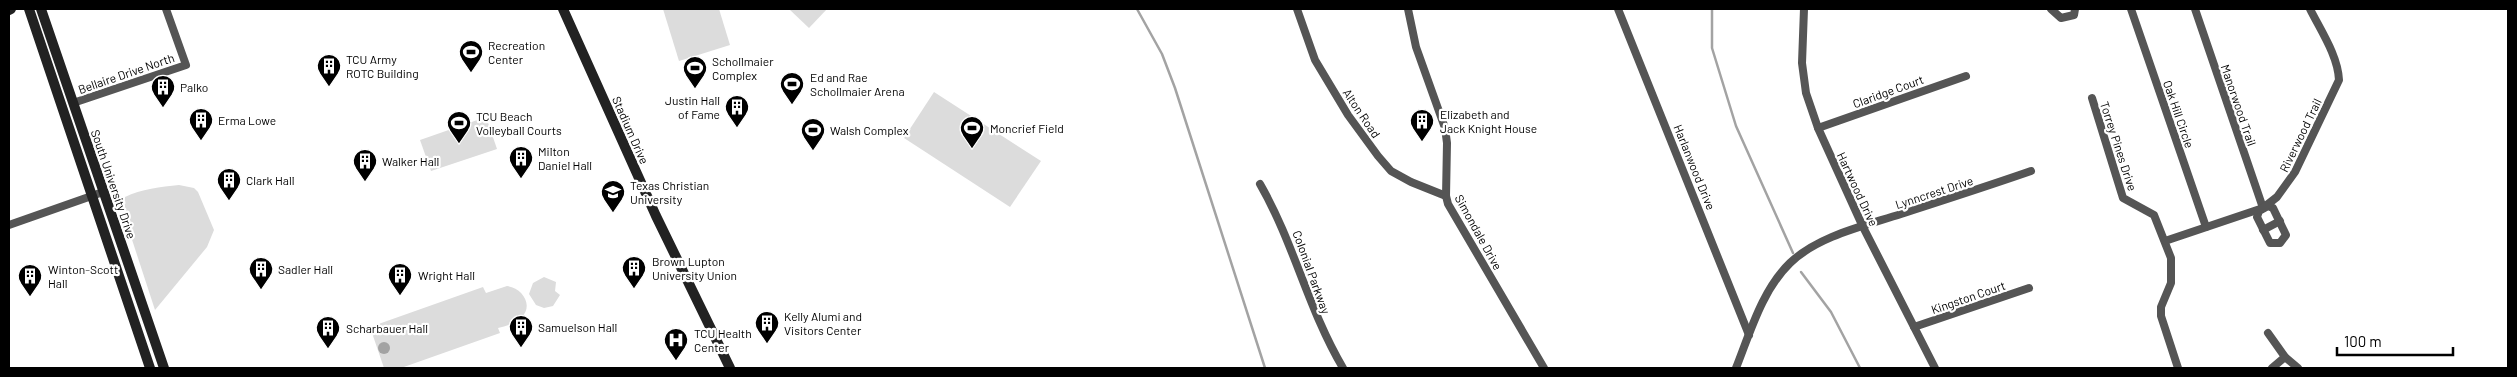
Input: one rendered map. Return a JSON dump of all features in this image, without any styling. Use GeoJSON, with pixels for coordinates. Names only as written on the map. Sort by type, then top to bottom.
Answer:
{"type":"FeatureCollection","features":[{"type":"Feature","properties":{"kind":"main road","name":"South University Drive"},"geometry":{"type":"LineString","coordinates":[[28,9],[150,368]]}},
{"type":"Feature","properties":{"kind":"main road","name":"South University Drive"},"geometry":{"type":"LineString","coordinates":[[40,9],[164,368]]}},
{"type":"Feature","properties":{"kind":"main road","name":"Stadium Drive"},"geometry":{"type":"LineString","coordinates":[[563,9],[656,216],[730,368]]}},
{"type":"Feature","properties":{"kind":"street","name":"Bellaire Drive North"},"geometry":{"type":"LineString","coordinates":[[73,103],[186,65],[166,9]]}},
{"type":"Feature","properties":{"kind":"street","name":"Alton Road"},"geometry":{"type":"LineString","coordinates":[[1296,9],[1315,60],[1348,115],[1378,156],[1391,170],[1411,182],[1446,196]]}},
{"type":"Feature","properties":{"kind":"street","name":"Simondale Drive"},"geometry":{"type":"LineString","coordinates":[[1408,9],[1416,47],[1445,128],[1447,143],[1446,196],[1472,247],[1544,368]]}},
{"type":"Feature","properties":{"kind":"street","name":"Harlanwood Drive"},"geometry":{"type":"LineString","coordinates":[[1618,9],[1749,335]]}},
{"type":"Feature","properties":{"kind":"street","name":"Hartwood Drive"},"geometry":{"type":"LineString","coordinates":[[1804,9],[1802,63],[1806,93],[1818,128],[1863,227],[1935,368]]}},
{"type":"Feature","properties":{"kind":"street"},"geometry":{"type":"LineString","coordinates":[[2051,9],[2062,18],[2074,15],[2075,9]]}},
{"type":"Feature","properties":{"kind":"street","name":"Oak Hill Circle"},"geometry":{"type":"LineString","coordinates":[[2131,9],[2206,227]]}},
{"type":"Feature","properties":{"kind":"street","name":"Manorwood Trail"},"geometry":{"type":"LineString","coordinates":[[2195,9],[2263,208],[2257,215],[2263,230]]}},
{"type":"Feature","properties":{"kind":"street","name":"Riverwood Trail"},"geometry":{"type":"LineString","coordinates":[[2206,227],[2263,208],[2278,197],[2289,184],[2339,80],[2339,71],[2310,9]]}},
{"type":"Feature","properties":{"kind":"street","name":"Claridge Court"},"geometry":{"type":"LineString","coordinates":[[1818,128],[1966,76]]}},
{"type":"Feature","properties":{"kind":"street","name":"Torrey Pines Drive"},"geometry":{"type":"LineString","coordinates":[[2092,98],[2123,198],[2154,215],[2171,258],[2172,276],[2161,307],[2161,316],[2178,368]]}},
{"type":"Feature","properties":{"kind":"street","name":"Lynncrest Drive"},"geometry":{"type":"LineString","coordinates":[[1736,368],[1749,335],[1774,283],[1789,264],[1808,250],[1863,227],[2032,171]]}},
{"type":"Feature","properties":{"kind":"street","name":"Colonial Parkway"},"geometry":{"type":"LineString","coordinates":[[1260,184],[1290,242],[1316,318],[1343,368]]}},
{"type":"Feature","properties":{"kind":"street"},"geometry":{"type":"LineString","coordinates":[[9,225],[103,192]]}},
{"type":"Feature","properties":{"kind":"street"},"geometry":{"type":"LineString","coordinates":[[2263,208],[2273,208],[2280,221],[2286,235],[2280,243],[2270,243],[2263,230],[2280,221]]}},
{"type":"Feature","properties":{"kind":"street"},"geometry":{"type":"LineString","coordinates":[[2165,241],[2206,227]]}},
{"type":"Feature","properties":{"kind":"street","name":"Kingston Court"},"geometry":{"type":"LineString","coordinates":[[1914,327],[2030,288]]}},
{"type":"Feature","properties":{"kind":"street"},"geometry":{"type":"LineString","coordinates":[[2268,333],[2285,357],[2298,368]]}},
{"type":"Feature","properties":{"kind":"street"},"geometry":{"type":"LineString","coordinates":[[2272,368],[2285,357]]}},
{"type":"Feature","properties":{"kind":"shaded area"},"geometry":{"type":"Polygon","coordinates":[[[663,9],[719,9],[730,45],[679,61],[663,9]]]}},
{"type":"Feature","properties":{"kind":"shaded area"},"geometry":{"type":"Polygon","coordinates":[[[789,9],[827,9],[809,28],[789,9]]]}},
{"type":"Feature","properties":{"kind":"shaded area","name":"Moncrief Field"},"geometry":{"type":"Polygon","coordinates":[[[934,92],[1041,161],[1010,207],[904,138],[934,92]]]}},
{"type":"Feature","properties":{"kind":"shaded area","name":"TCU Beach Volleyball Courts"},"geometry":{"type":"Polygon","coordinates":[[[486,117],[497,149],[431,171],[420,140],[486,117]]]}},
{"type":"Feature","properties":{"kind":"shaded area"},"geometry":{"type":"Polygon","coordinates":[[[179,185],[194,188],[198,192],[214,230],[207,247],[155,310],[122,209],[125,197],[131,194],[179,185]]]}},
{"type":"Feature","properties":{"kind":"shaded area"},"geometry":{"type":"Polygon","coordinates":[[[544,277],[556,282],[555,291],[560,295],[553,306],[544,308],[536,305],[529,294],[533,283],[544,277]]]}},
{"type":"Feature","properties":{"kind":"shaded area"},"geometry":{"type":"Polygon","coordinates":[[[507,286],[513,287],[522,294],[527,303],[527,308],[519,320],[498,328],[500,333],[401,368],[384,368],[370,327],[483,287],[486,293],[507,286]]]}},
{"type":"Feature","properties":{"kind":"shaded area"},"geometry":{"type":"Polygon","coordinates":[[[382,342],[386,342],[390,348],[386,354],[382,354],[378,350],[378,346],[382,342]]]}},
{"type":"Feature","properties":{"kind":"waterway"},"geometry":{"type":"LineString","coordinates":[[1137,9],[1162,54],[1175,88],[1265,368]]}},
{"type":"Feature","properties":{"kind":"waterway"},"geometry":{"type":"LineString","coordinates":[[1712,9],[1712,48],[1736,126],[1793,253]]}},
{"type":"Feature","properties":{"kind":"waterway"},"geometry":{"type":"LineString","coordinates":[[1801,272],[1831,312],[1860,368]]}},
{"type":"Feature","properties":{"kind":"place","name":"Recreation Center"},"geometry":{"type":"Point","coordinates":[471,73]}},
{"type":"Feature","properties":{"kind":"place","name":"TCU Army ROTC Building"},"geometry":{"type":"Point","coordinates":[329,87]}},
{"type":"Feature","properties":{"kind":"place","name":"Schollmaier Complex"},"geometry":{"type":"Point","coordinates":[695,89]}},
{"type":"Feature","properties":{"kind":"place","name":"Ed and Rae Schollmaier Arena"},"geometry":{"type":"Point","coordinates":[792,105]}},
{"type":"Feature","properties":{"kind":"place","name":"Palko"},"geometry":{"type":"Point","coordinates":[163,108]}},
{"type":"Feature","properties":{"kind":"place","name":"Justin Hall of Fame"},"geometry":{"type":"Point","coordinates":[737,128]}},
{"type":"Feature","properties":{"kind":"place","name":"Erma Lowe"},"geometry":{"type":"Point","coordinates":[201,141]}},
{"type":"Feature","properties":{"kind":"place","name":"Elizabeth and Jack Knight House"},"geometry":{"type":"Point","coordinates":[1422,142]}},
{"type":"Feature","properties":{"kind":"place","name":"TCU Beach Volleyball Courts"},"geometry":{"type":"Point","coordinates":[459,144]}},
{"type":"Feature","properties":{"kind":"place","name":"Moncrief Field"},"geometry":{"type":"Point","coordinates":[972,149]}},
{"type":"Feature","properties":{"kind":"place","name":"Walsh Complex"},"geometry":{"type":"Point","coordinates":[813,151]}},
{"type":"Feature","properties":{"kind":"place","name":"Milton Daniel Hall"},"geometry":{"type":"Point","coordinates":[521,179]}},
{"type":"Feature","properties":{"kind":"place","name":"Walker Hall"},"geometry":{"type":"Point","coordinates":[365,182]}},
{"type":"Feature","properties":{"kind":"place","name":"Clark Hall"},"geometry":{"type":"Point","coordinates":[229,201]}},
{"type":"Feature","properties":{"kind":"place","name":"Texas Christian University"},"geometry":{"type":"Point","coordinates":[613,213]}},
{"type":"Feature","properties":{"kind":"place","name":"Brown Lupton University Union"},"geometry":{"type":"Point","coordinates":[634,289]}},
{"type":"Feature","properties":{"kind":"place","name":"Sadler Hall"},"geometry":{"type":"Point","coordinates":[261,290]}},
{"type":"Feature","properties":{"kind":"place","name":"Wright Hall"},"geometry":{"type":"Point","coordinates":[400,296]}},
{"type":"Feature","properties":{"kind":"place","name":"Winton-Scott Hall"},"geometry":{"type":"Point","coordinates":[30,297]}},
{"type":"Feature","properties":{"kind":"place","name":"Kelly Alumi and Visitors Center"},"geometry":{"type":"Point","coordinates":[767,344]}},
{"type":"Feature","properties":{"kind":"place","name":"Samuelson Hall"},"geometry":{"type":"Point","coordinates":[521,348]}},
{"type":"Feature","properties":{"kind":"place","name":"Scharbauer Hall"},"geometry":{"type":"Point","coordinates":[328,349]}},
{"type":"Feature","properties":{"kind":"place","name":"TCU Health Center"},"geometry":{"type":"Point","coordinates":[676,361]}}]}
